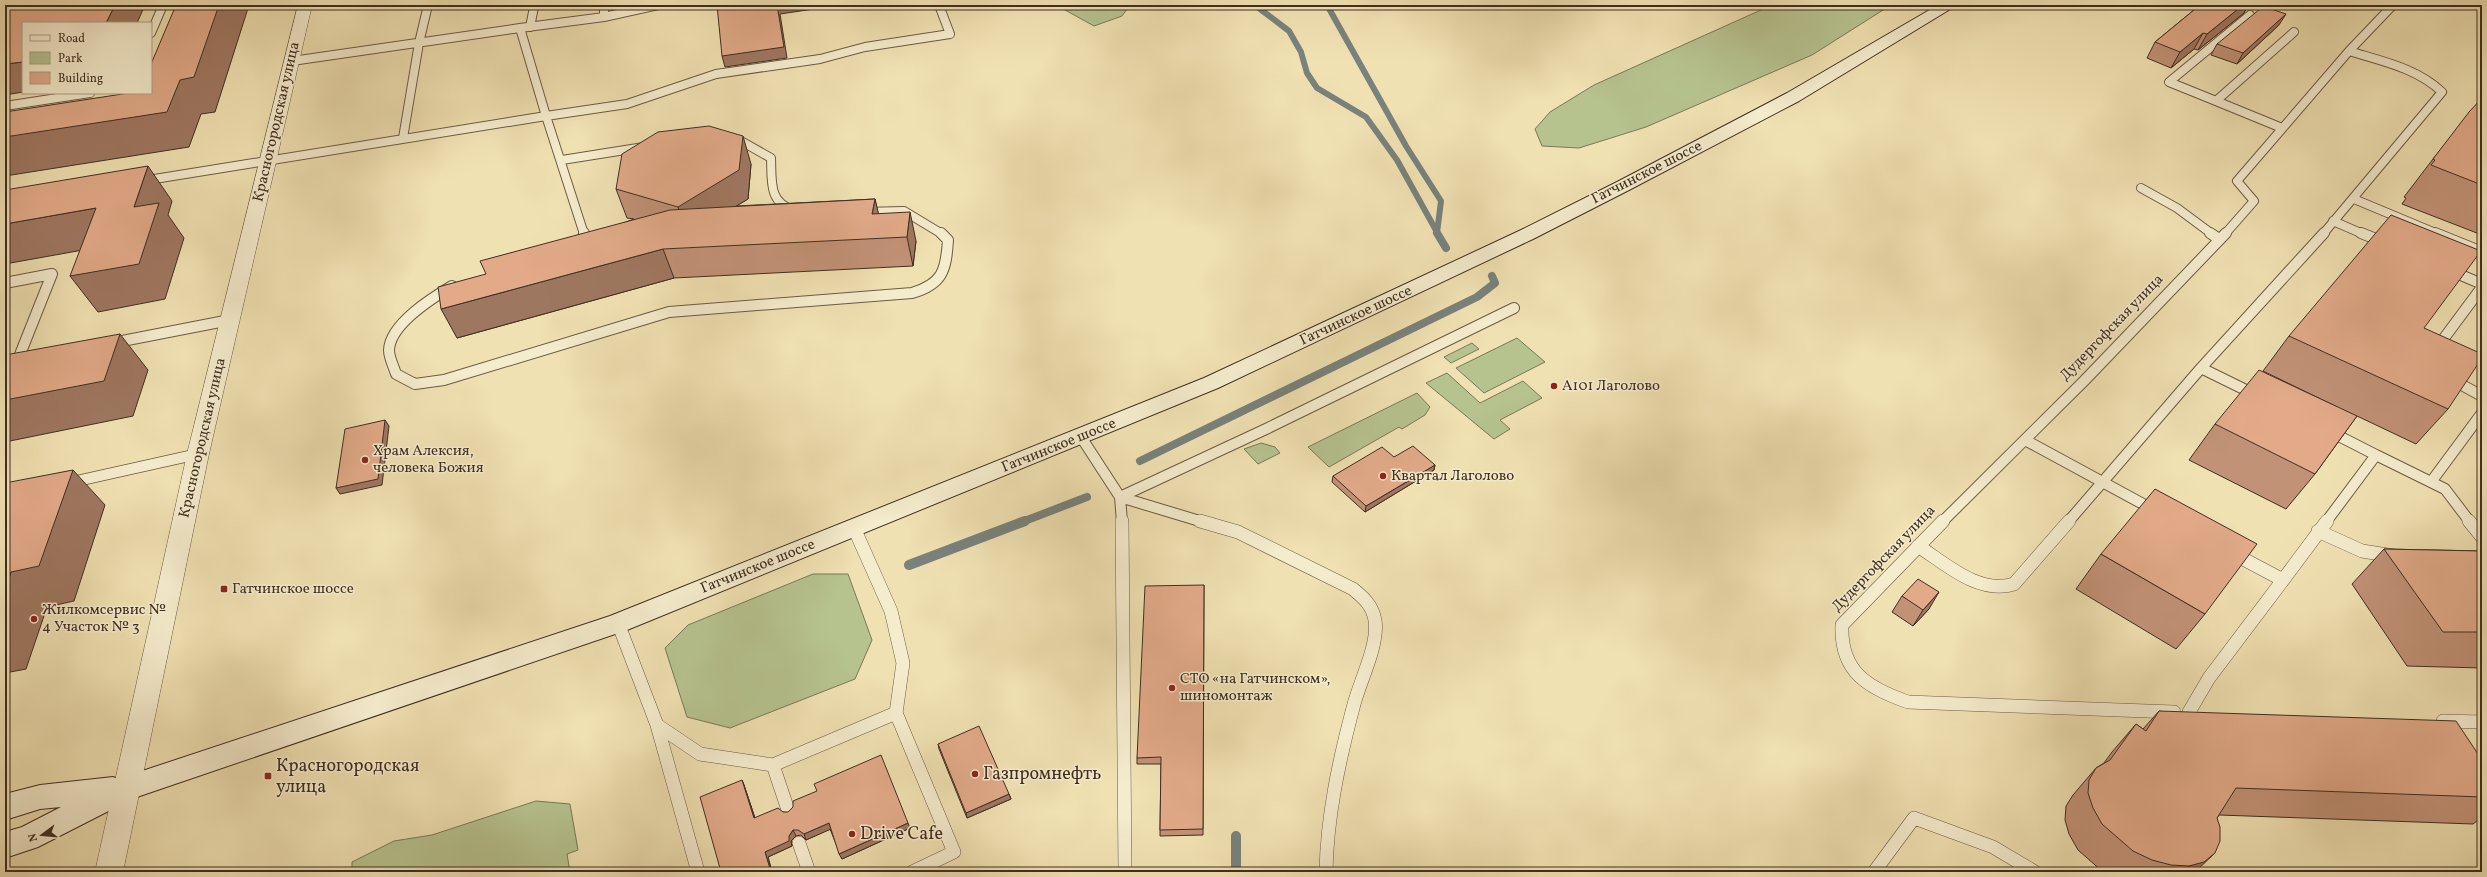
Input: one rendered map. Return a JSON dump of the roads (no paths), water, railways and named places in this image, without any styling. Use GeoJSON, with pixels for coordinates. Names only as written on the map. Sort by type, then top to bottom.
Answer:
{"type":"FeatureCollection","features":[{"type":"Feature","properties":{"kind":"main road","name":"Гатчинское шоссе"},"geometry":{"type":"LineString","coordinates":[[5,845],[28,838],[126,788],[618,623],[1210,384],[1526,235],[1793,97],[1948,5]]}},
{"type":"Feature","properties":{"kind":"main road","name":"Гатчинское шоссе"},"geometry":{"type":"LineString","coordinates":[[5,808],[40,797],[126,788]]}},
{"type":"Feature","properties":{"kind":"street","name":"Красногородская улица"},"geometry":{"type":"LineString","coordinates":[[109,872],[198,454],[305,5]]}},
{"type":"Feature","properties":{"kind":"lane"},"geometry":{"type":"LineString","coordinates":[[152,31],[163,5]]}},
{"type":"Feature","properties":{"kind":"lane"},"geometry":{"type":"LineString","coordinates":[[403,138],[419,43],[428,5]]}},
{"type":"Feature","properties":{"kind":"lane"},"geometry":{"type":"LineString","coordinates":[[604,5],[604,17]]}},
{"type":"Feature","properties":{"kind":"lane"},"geometry":{"type":"LineString","coordinates":[[292,61],[604,17],[634,12],[658,5]]}},
{"type":"Feature","properties":{"kind":"lane"},"geometry":{"type":"LineString","coordinates":[[130,183],[403,138],[627,104],[716,74],[820,59],[865,47],[950,34],[939,5]]}},
{"type":"Feature","properties":{"kind":"lane"},"geometry":{"type":"LineString","coordinates":[[2250,15],[2169,82],[2282,128],[2349,51],[2393,5]]}},
{"type":"Feature","properties":{"kind":"lane"},"geometry":{"type":"LineString","coordinates":[[530,27],[534,7]]}},
{"type":"Feature","properties":{"kind":"lane"},"geometry":{"type":"LineString","coordinates":[[520,28],[546,116],[562,160],[587,243],[572,248]]}},
{"type":"Feature","properties":{"kind":"lane"},"geometry":{"type":"LineString","coordinates":[[2216,101],[2294,32]]}},
{"type":"Feature","properties":{"kind":"lane"},"geometry":{"type":"LineString","coordinates":[[1918,546],[1970,578],[1991,588],[2005,589],[2014,584],[2201,368],[2354,199],[2442,92],[2436,84],[2420,76],[2349,51]]}},
{"type":"Feature","properties":{"kind":"lane"},"geometry":{"type":"LineString","coordinates":[[5,106],[83,94]]}},
{"type":"Feature","properties":{"kind":"lane","name":"Дудергофская улица"},"geometry":{"type":"LineString","coordinates":[[2205,713],[1908,702],[1884,694],[1864,681],[1845,658],[1840,641],[1842,625],[1918,546],[2084,381],[2251,207],[2254,201],[2248,193],[2240,187],[2237,181],[2282,128]]}},
{"type":"Feature","properties":{"kind":"lane"},"geometry":{"type":"LineString","coordinates":[[721,138],[741,141],[771,158],[773,193],[783,207],[803,212]]}},
{"type":"Feature","properties":{"kind":"lane"},"geometry":{"type":"LineString","coordinates":[[562,160],[654,145]]}},
{"type":"Feature","properties":{"kind":"lane"},"geometry":{"type":"LineString","coordinates":[[2141,188],[2176,208],[2219,239]]}},
{"type":"Feature","properties":{"kind":"lane"},"geometry":{"type":"LineString","coordinates":[[2354,199],[2482,252]]}},
{"type":"Feature","properties":{"kind":"lane"},"geometry":{"type":"LineString","coordinates":[[460,282],[435,296],[396,330],[388,350],[396,374],[415,384],[444,380],[669,312],[898,296],[916,294],[936,283],[947,266],[948,240],[939,230],[904,211],[850,212]]}},
{"type":"Feature","properties":{"kind":"lane"},"geometry":{"type":"LineString","coordinates":[[2333,221],[2397,248]]}},
{"type":"Feature","properties":{"kind":"lane"},"geometry":{"type":"LineString","coordinates":[[2440,266],[2482,284]]}},
{"type":"Feature","properties":{"kind":"lane"},"geometry":{"type":"LineString","coordinates":[[5,283],[52,274],[17,362]]}},
{"type":"Feature","properties":{"kind":"lane"},"geometry":{"type":"LineString","coordinates":[[2429,357],[2482,287]]}},
{"type":"Feature","properties":{"kind":"lane"},"geometry":{"type":"LineString","coordinates":[[1120,497],[1280,423],[1514,308]]}},
{"type":"Feature","properties":{"kind":"lane"},"geometry":{"type":"LineString","coordinates":[[102,345],[230,320]]}},
{"type":"Feature","properties":{"kind":"lane"},"geometry":{"type":"LineString","coordinates":[[5,364],[32,359]]}},
{"type":"Feature","properties":{"kind":"lane"},"geometry":{"type":"LineString","coordinates":[[2201,368],[2264,399]]}},
{"type":"Feature","properties":{"kind":"lane"},"geometry":{"type":"LineString","coordinates":[[2439,372],[2482,396]]}},
{"type":"Feature","properties":{"kind":"lane"},"geometry":{"type":"LineString","coordinates":[[2431,482],[2482,413]]}},
{"type":"Feature","properties":{"kind":"lane"},"geometry":{"type":"LineString","coordinates":[[2320,427],[2445,489],[2452,496],[2482,537]]}},
{"type":"Feature","properties":{"kind":"lane"},"geometry":{"type":"LineString","coordinates":[[1081,437],[1120,497],[1124,542],[1125,872]]}},
{"type":"Feature","properties":{"kind":"lane"},"geometry":{"type":"LineString","coordinates":[[2025,440],[2164,516]]}},
{"type":"Feature","properties":{"kind":"lane"},"geometry":{"type":"LineString","coordinates":[[59,485],[198,454]]}},
{"type":"Feature","properties":{"kind":"lane"},"geometry":{"type":"LineString","coordinates":[[2189,712],[2209,678],[2283,580],[2318,530],[2376,455]]}},
{"type":"Feature","properties":{"kind":"lane"},"geometry":{"type":"LineString","coordinates":[[1120,497],[1238,532],[1353,589],[1368,601],[1375,621],[1371,658],[1358,687],[1345,738],[1327,833],[1326,872]]}},
{"type":"Feature","properties":{"kind":"lane"},"geometry":{"type":"LineString","coordinates":[[854,528],[890,611],[903,663],[896,713],[954,852],[912,872]]}},
{"type":"Feature","properties":{"kind":"lane"},"geometry":{"type":"LineString","coordinates":[[2318,530],[2359,552],[2371,555],[2408,557]]}},
{"type":"Feature","properties":{"kind":"lane"},"geometry":{"type":"LineString","coordinates":[[2220,546],[2283,580]]}},
{"type":"Feature","properties":{"kind":"lane"},"geometry":{"type":"LineString","coordinates":[[618,623],[657,725],[698,872]]}},
{"type":"Feature","properties":{"kind":"lane"},"geometry":{"type":"LineString","coordinates":[[657,725],[700,754],[773,765],[896,713]]}},
{"type":"Feature","properties":{"kind":"lane"},"geometry":{"type":"LineString","coordinates":[[2434,721],[2482,722]]}},
{"type":"Feature","properties":{"kind":"lane"},"geometry":{"type":"LineString","coordinates":[[773,765],[788,810]]}},
{"type":"Feature","properties":{"kind":"lane"},"geometry":{"type":"LineString","coordinates":[[1874,872],[1914,818],[1993,847],[2035,872]]}},
{"type":"Feature","properties":{"kind":"lane"},"geometry":{"type":"LineString","coordinates":[[799,843],[809,872]]}},
{"type":"Feature","properties":{"kind":"waterway"},"geometry":{"type":"LineString","coordinates":[[1259,5],[1260,9],[1289,31],[1301,52],[1307,73],[1317,88],[1366,117],[1397,160],[1437,232]]}},
{"type":"Feature","properties":{"kind":"waterway"},"geometry":{"type":"LineString","coordinates":[[1327,5],[1406,146],[1441,201],[1437,232]]}},
{"type":"Feature","properties":{"kind":"waterway"},"geometry":{"type":"LineString","coordinates":[[1437,232],[1446,248]]}},
{"type":"Feature","properties":{"kind":"waterway"},"geometry":{"type":"LineString","coordinates":[[1140,461],[1477,297],[1495,283],[1492,276]]}},
{"type":"Feature","properties":{"kind":"waterway"},"geometry":{"type":"LineString","coordinates":[[1022,522],[1087,497]]}},
{"type":"Feature","properties":{"kind":"waterway"},"geometry":{"type":"LineString","coordinates":[[909,565],[1025,521]]}},
{"type":"Feature","properties":{"kind":"waterway"},"geometry":{"type":"LineString","coordinates":[[1236,836],[1236,872]]}},
{"type":"Feature","properties":{"kind":"place","name":"А101 Лаголово"},"geometry":{"type":"Point","coordinates":[1554,386]}},
{"type":"Feature","properties":{"kind":"place","name":"Храм Алексия, человека Божия"},"geometry":{"type":"Point","coordinates":[365,460]}},
{"type":"Feature","properties":{"kind":"place","name":"Квартал Лаголово"},"geometry":{"type":"Point","coordinates":[1383,476]}},
{"type":"Feature","properties":{"kind":"place","name":"Гатчинское шоссе"},"geometry":{"type":"Point","coordinates":[224,589]}},
{"type":"Feature","properties":{"kind":"place","name":"Жилкомсервис № 4 Участок № 3"},"geometry":{"type":"Point","coordinates":[34,619]}},
{"type":"Feature","properties":{"kind":"place","name":"СТО «на Гатчинском», шиномонтаж"},"geometry":{"type":"Point","coordinates":[1172,688]}},
{"type":"Feature","properties":{"kind":"place","name":"Газпромнефть"},"geometry":{"type":"Point","coordinates":[975,774]}},
{"type":"Feature","properties":{"kind":"place","name":"Красногородская улица"},"geometry":{"type":"Point","coordinates":[268,776]}},
{"type":"Feature","properties":{"kind":"place","name":"Drive Cafe"},"geometry":{"type":"Point","coordinates":[852,834]}}]}
